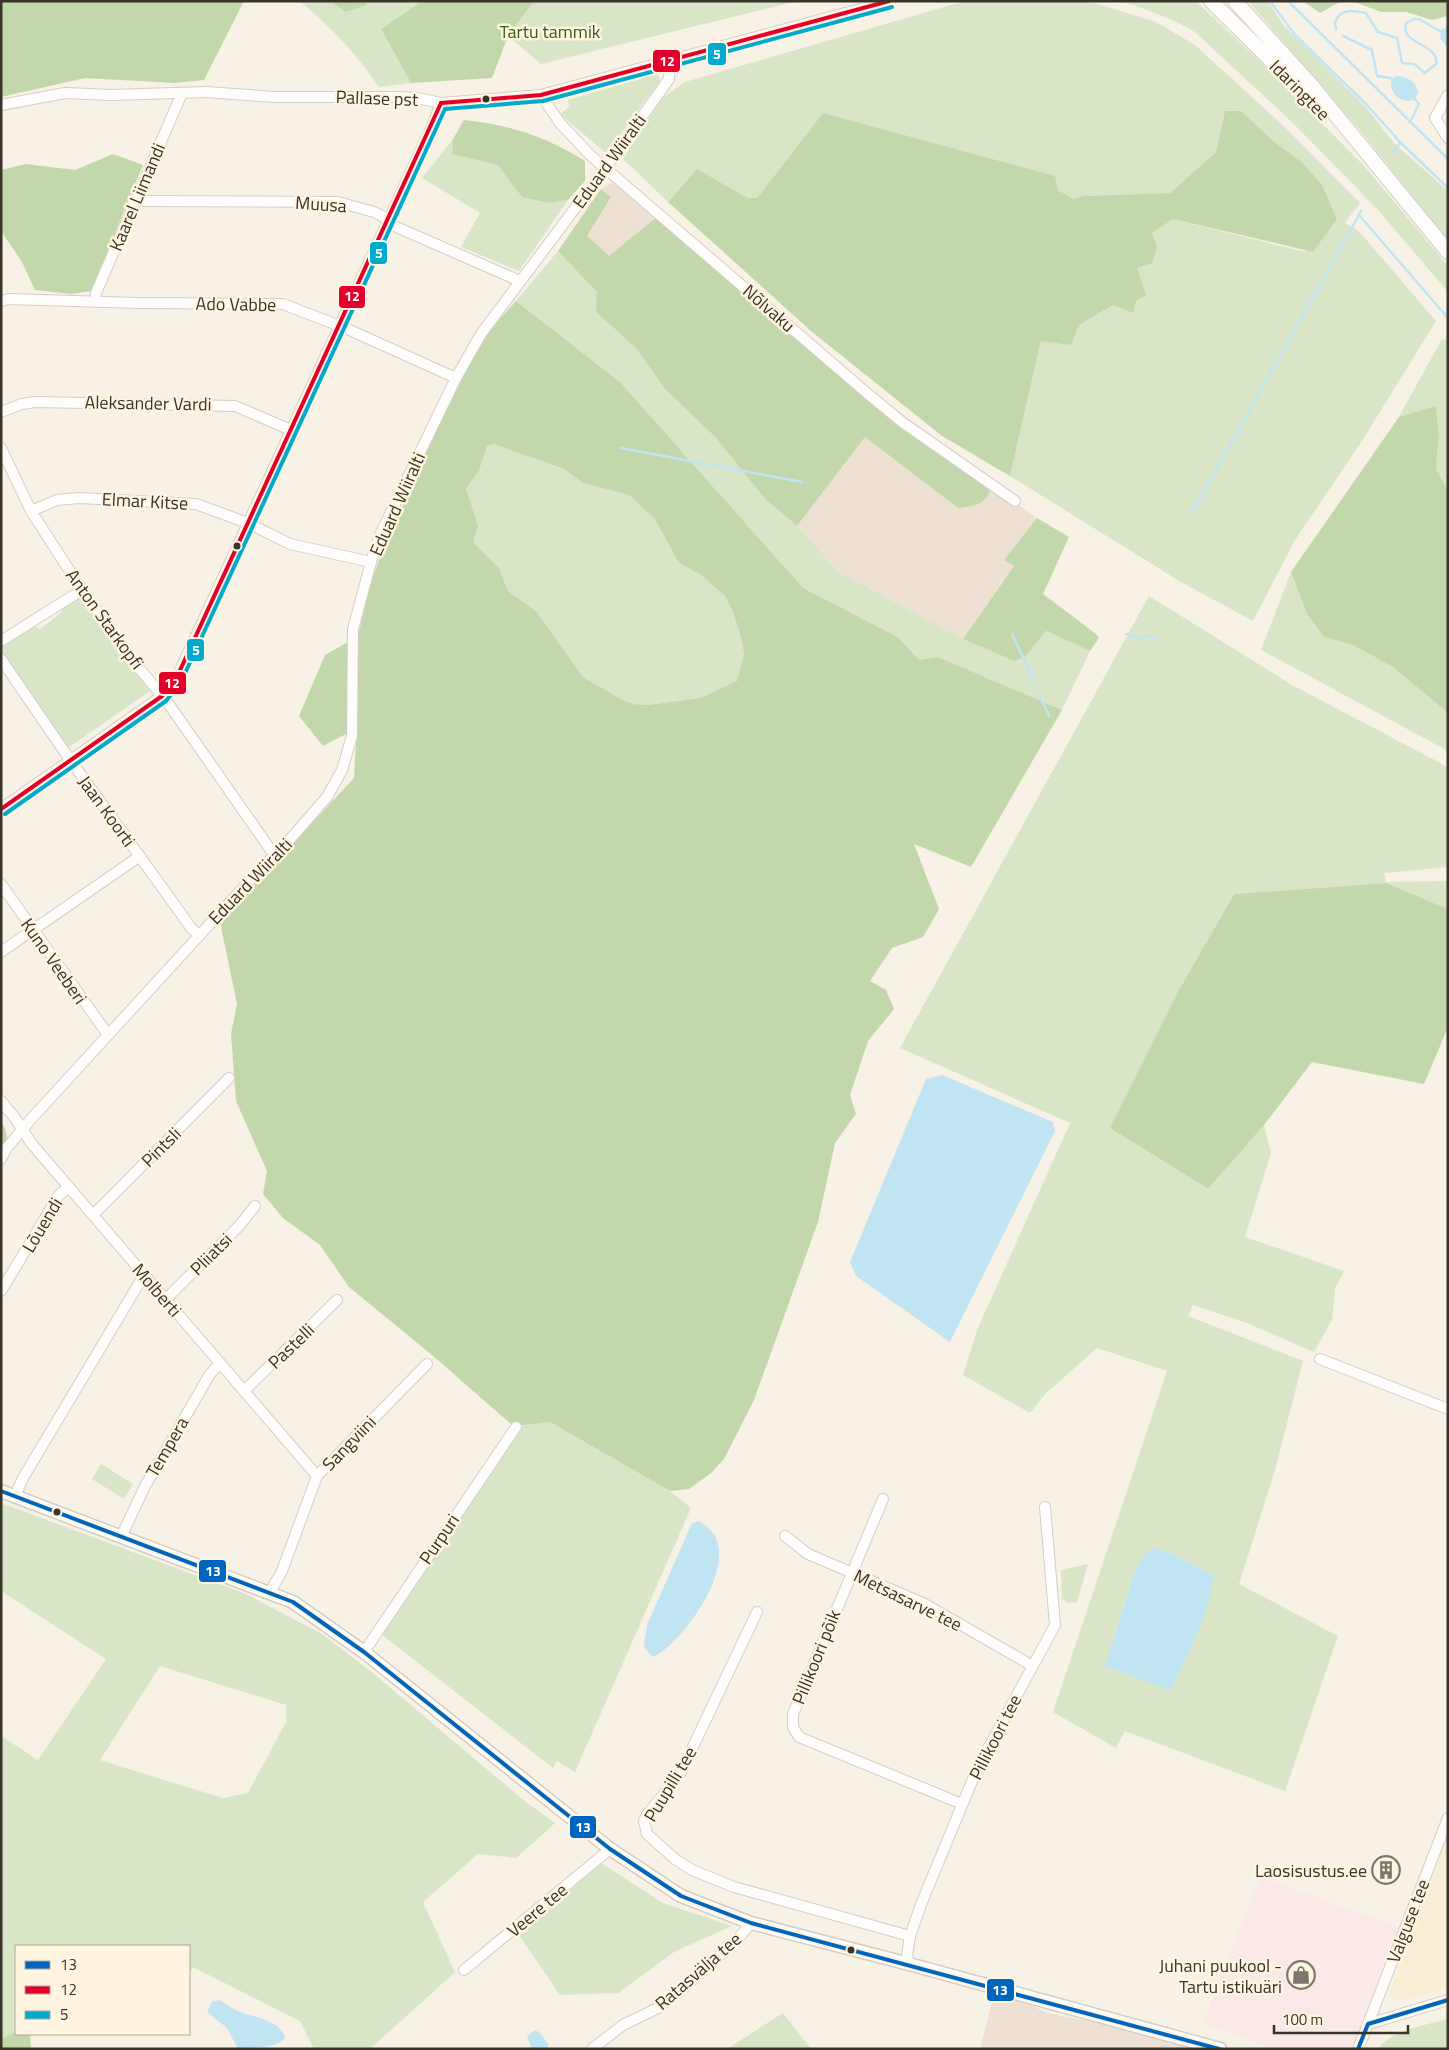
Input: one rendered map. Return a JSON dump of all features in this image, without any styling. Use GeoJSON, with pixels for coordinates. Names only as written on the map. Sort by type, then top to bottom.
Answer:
{"type":"FeatureCollection","features":[{"type":"Feature","properties":{"kind":"main road","name":"Idaringtee"},"geometry":{"type":"LineString","coordinates":[[1212,1],[1388,179]]}},
{"type":"Feature","properties":{"kind":"main road","name":"Idaringtee"},"geometry":{"type":"LineString","coordinates":[[1234,1],[1312,86],[1448,252]]}},
{"type":"Feature","properties":{"kind":"street"},"geometry":{"type":"LineString","coordinates":[[441,103],[541,95],[670,62],[890,1]]}},
{"type":"Feature","properties":{"kind":"street","name":"Eduard Wiiralti"},"geometry":{"type":"LineString","coordinates":[[1,1159],[6,1149],[22,1129],[199,935],[276,854],[327,796],[342,770],[348,755],[352,736],[354,716],[353,629],[371,562],[380,537],[456,378],[481,334],[606,167],[668,78],[670,62]]}},
{"type":"Feature","properties":{"kind":"street","name":"Pallase pst"},"geometry":{"type":"LineString","coordinates":[[1,105],[65,93],[111,95],[206,92],[275,97],[397,97],[424,99],[441,103],[434,124],[388,219],[176,679],[162,696],[1,809]]}},
{"type":"Feature","properties":{"kind":"street","name":"Kaarel Liimandi"},"geometry":{"type":"LineString","coordinates":[[95,302],[96,293],[182,93]]}},
{"type":"Feature","properties":{"kind":"street","name":"Nõlvaku"},"geometry":{"type":"LineString","coordinates":[[541,95],[575,140],[902,422],[1015,501]]}},
{"type":"Feature","properties":{"kind":"street"},"geometry":{"type":"LineString","coordinates":[[1448,96],[1435,118],[1448,138]]}},
{"type":"Feature","properties":{"kind":"street","name":"Muusa"},"geometry":{"type":"LineString","coordinates":[[136,201],[338,202],[374,212],[388,219],[394,226],[520,281]]}},
{"type":"Feature","properties":{"kind":"street","name":"Ado Vabbe"},"geometry":{"type":"LineString","coordinates":[[1,301],[9,299],[283,304],[339,326],[456,378]]}},
{"type":"Feature","properties":{"kind":"street","name":"Aleksander Vardi"},"geometry":{"type":"LineString","coordinates":[[1,412],[22,404],[35,402],[218,404],[248,410],[291,430]]}},
{"type":"Feature","properties":{"kind":"street","name":"Anton Starkopfi"},"geometry":{"type":"LineString","coordinates":[[1,448],[32,511],[82,590],[162,696],[276,854]]}},
{"type":"Feature","properties":{"kind":"street","name":"Elmar Kitse"},"geometry":{"type":"LineString","coordinates":[[32,511],[57,500],[80,498],[196,504],[248,523],[290,544],[371,562]]}},
{"type":"Feature","properties":{"kind":"street"},"geometry":{"type":"LineString","coordinates":[[1,641],[82,590]]}},
{"type":"Feature","properties":{"kind":"street","name":"Jaan Koorti"},"geometry":{"type":"LineString","coordinates":[[1,659],[70,760],[192,929],[199,935]]}},
{"type":"Feature","properties":{"kind":"street"},"geometry":{"type":"LineString","coordinates":[[1,952],[140,856]]}},
{"type":"Feature","properties":{"kind":"street","name":"Kuno Veeberi"},"geometry":{"type":"LineString","coordinates":[[1,884],[108,1035]]}},
{"type":"Feature","properties":{"kind":"street","name":"Pintsli"},"geometry":{"type":"LineString","coordinates":[[93,1215],[229,1078]]}},
{"type":"Feature","properties":{"kind":"street","name":"Molberti"},"geometry":{"type":"LineString","coordinates":[[1,1100],[31,1143],[317,1476]]}},
{"type":"Feature","properties":{"kind":"street","name":"Lõuendi"},"geometry":{"type":"LineString","coordinates":[[1,1291],[58,1195],[69,1187]]}},
{"type":"Feature","properties":{"kind":"street","name":"Pliiatsi"},"geometry":{"type":"LineString","coordinates":[[165,1300],[239,1226],[255,1206]]}},
{"type":"Feature","properties":{"kind":"street"},"geometry":{"type":"LineString","coordinates":[[15,1496],[23,1478],[144,1275]]}},
{"type":"Feature","properties":{"kind":"street","name":"Pastelli"},"geometry":{"type":"LineString","coordinates":[[244,1391],[337,1300]]}},
{"type":"Feature","properties":{"kind":"street"},"geometry":{"type":"LineString","coordinates":[[1320,1359],[1448,1409]]}},
{"type":"Feature","properties":{"kind":"street","name":"Tempera"},"geometry":{"type":"LineString","coordinates":[[122,1535],[144,1486],[210,1374],[220,1363]]}},
{"type":"Feature","properties":{"kind":"street","name":"Sangviini"},"geometry":{"type":"LineString","coordinates":[[270,1592],[282,1571],[317,1476],[427,1364]]}},
{"type":"Feature","properties":{"kind":"street","name":"Purpuri"},"geometry":{"type":"LineString","coordinates":[[364,1652],[516,1427]]}},
{"type":"Feature","properties":{"kind":"street"},"geometry":{"type":"LineString","coordinates":[[1,1491],[270,1592],[310,1612],[364,1652],[610,1849],[680,1896],[751,1923],[1220,2049]]}},
{"type":"Feature","properties":{"kind":"street","name":"Pillikoori põik"},"geometry":{"type":"LineString","coordinates":[[883,1499],[850,1572],[793,1714],[793,1727],[799,1737],[962,1804]]}},
{"type":"Feature","properties":{"kind":"street","name":"Pillikoori tee"},"geometry":{"type":"LineString","coordinates":[[909,1964],[907,1956],[910,1936],[962,1804],[977,1769],[1054,1625],[1045,1507]]}},
{"type":"Feature","properties":{"kind":"street","name":"Metsasarve tee"},"geometry":{"type":"LineString","coordinates":[[785,1536],[808,1554],[923,1603],[1031,1666]]}},
{"type":"Feature","properties":{"kind":"street","name":"Puupilli tee"},"geometry":{"type":"LineString","coordinates":[[758,1612],[680,1774],[647,1815],[644,1821],[646,1834],[675,1859],[714,1880],[910,1936]]}},
{"type":"Feature","properties":{"kind":"street","name":"Valguse tee"},"geometry":{"type":"LineString","coordinates":[[1358,2049],[1448,1818]]}},
{"type":"Feature","properties":{"kind":"street","name":"Veere tee"},"geometry":{"type":"LineString","coordinates":[[464,1970],[610,1849]]}},
{"type":"Feature","properties":{"kind":"street","name":"Ratasvälja tee"},"geometry":{"type":"LineString","coordinates":[[592,2049],[623,2025],[658,2008],[680,1991],[737,1940],[751,1923]]}},
{"type":"Feature","properties":{"kind":"street"},"geometry":{"type":"LineString","coordinates":[[1368,2024],[1448,2000]]}},
{"type":"Feature","properties":{"kind":"shaded area"},"geometry":{"type":"Polygon","coordinates":[[[620,183],[658,216],[609,257],[587,236],[611,197],[601,189],[609,184],[620,183]]]}},
{"type":"Feature","properties":{"kind":"shaded area"},"geometry":{"type":"Polygon","coordinates":[[[865,437],[958,508],[991,485],[1037,518],[1005,560],[1014,566],[963,639],[839,572],[797,526],[865,437]]]}},
{"type":"Feature","properties":{"kind":"shaded area"},"geometry":{"type":"Polygon","coordinates":[[[1448,1836],[1448,1989],[1396,2001],[1389,1994],[1448,1836]]]}},
{"type":"Feature","properties":{"kind":"shaded area","name":"Juhani puukool - Tartu istikuäri"},"geometry":{"type":"Polygon","coordinates":[[[1260,1877],[1399,1927],[1351,2049],[1273,2049],[1203,2023],[1260,1877]]]}},
{"type":"Feature","properties":{"kind":"shaded area"},"geometry":{"type":"Polygon","coordinates":[[[994,1994],[1029,2004],[1047,2013],[1098,2023],[1191,2049],[980,2049],[994,1994]]]}},
{"type":"Feature","properties":{"kind":"green space"},"geometry":{"type":"Polygon","coordinates":[[[1,1],[244,1],[204,80],[175,83],[85,78],[1,97],[1,1]]]}},
{"type":"Feature","properties":{"kind":"green space"},"geometry":{"type":"Polygon","coordinates":[[[300,1],[329,1],[346,12],[366,4],[365,1],[422,1],[381,29],[411,83],[379,87],[342,41],[300,1]]]}},
{"type":"Feature","properties":{"kind":"green space"},"geometry":{"type":"Polygon","coordinates":[[[329,1],[365,1],[366,5],[346,12],[329,1]]]}},
{"type":"Feature","properties":{"kind":"green space"},"geometry":{"type":"Polygon","coordinates":[[[422,1],[534,1],[508,36],[492,78],[411,83],[381,29],[422,1]]]}},
{"type":"Feature","properties":{"kind":"green space","name":"Tartu tammik"},"geometry":{"type":"Polygon","coordinates":[[[534,1],[798,1],[541,64],[508,36],[534,1]]]}},
{"type":"Feature","properties":{"kind":"green space"},"geometry":{"type":"Polygon","coordinates":[[[965,1],[1088,1],[1156,22],[1195,45],[1289,131],[1360,203],[1345,223],[1358,230],[1436,321],[1360,444],[1295,540],[1253,621],[1181,582],[1010,476],[1041,341],[1079,325],[1113,305],[1136,301],[1145,295],[1137,268],[1151,233],[1173,219],[1305,252],[1322,185],[1304,164],[1225,112],[1216,152],[1170,193],[1083,196],[1073,199],[1058,190],[823,113],[757,198],[748,198],[697,169],[668,202],[623,159],[661,99],[685,82],[965,1]]]}},
{"type":"Feature","properties":{"kind":"green space"},"geometry":{"type":"Polygon","coordinates":[[[1123,1],[1196,1],[1272,73],[1365,167],[1448,266],[1448,292],[1378,210],[1295,125],[1195,32],[1173,20],[1123,1]]]}},
{"type":"Feature","properties":{"kind":"green space"},"geometry":{"type":"Polygon","coordinates":[[[1248,1],[1265,1],[1270,4],[1284,26],[1365,106],[1394,143],[1448,191],[1448,240],[1358,128],[1248,1]]]}},
{"type":"Feature","properties":{"kind":"green space"},"geometry":{"type":"Polygon","coordinates":[[[1303,1],[1341,1],[1320,13],[1303,1]]]}},
{"type":"Feature","properties":{"kind":"green space"},"geometry":{"type":"Polygon","coordinates":[[[1352,1],[1448,1],[1448,16],[1432,20],[1406,12],[1381,12],[1352,1]]]}},
{"type":"Feature","properties":{"kind":"green space"},"geometry":{"type":"Polygon","coordinates":[[[658,74],[660,81],[606,153],[560,114],[569,107],[568,100],[658,74]]]}},
{"type":"Feature","properties":{"kind":"green space"},"geometry":{"type":"Polygon","coordinates":[[[1225,111],[1241,111],[1273,141],[1304,164],[1322,185],[1337,219],[1313,252],[1173,219],[1152,233],[1157,247],[1152,263],[1137,268],[1146,295],[1136,301],[1133,313],[1113,305],[1079,325],[1071,345],[1041,341],[1010,476],[942,436],[811,331],[668,202],[697,169],[748,198],[757,198],[823,113],[1055,176],[1058,190],[1073,199],[1083,196],[1170,193],[1216,152],[1225,111]]]}},
{"type":"Feature","properties":{"kind":"green space"},"geometry":{"type":"Polygon","coordinates":[[[464,120],[497,125],[527,133],[570,152],[585,161],[585,181],[568,200],[549,203],[522,197],[498,165],[452,154],[453,139],[464,120]]]}},
{"type":"Feature","properties":{"kind":"green space"},"geometry":{"type":"Polygon","coordinates":[[[453,139],[452,154],[498,165],[549,203],[568,200],[519,271],[461,247],[480,213],[422,178],[453,139]]]}},
{"type":"Feature","properties":{"kind":"green space"},"geometry":{"type":"Polygon","coordinates":[[[113,154],[143,165],[91,291],[71,294],[35,290],[22,262],[1,231],[1,170],[26,164],[75,170],[113,154]]]}},
{"type":"Feature","properties":{"kind":"green space"},"geometry":{"type":"Polygon","coordinates":[[[601,189],[611,197],[587,236],[609,256],[658,216],[887,412],[991,485],[990,491],[984,500],[975,505],[958,508],[865,437],[797,526],[765,499],[716,438],[665,389],[636,348],[596,312],[597,292],[558,251],[601,189]]]}},
{"type":"Feature","properties":{"kind":"green space"},"geometry":{"type":"Polygon","coordinates":[[[558,251],[598,292],[596,312],[636,348],[665,389],[716,438],[765,499],[797,526],[839,572],[963,639],[1014,661],[1024,658],[1046,631],[1090,651],[1062,710],[938,657],[919,660],[898,637],[803,588],[620,382],[516,301],[558,251]]]}},
{"type":"Feature","properties":{"kind":"green space"},"geometry":{"type":"Polygon","coordinates":[[[516,301],[620,382],[803,588],[898,637],[919,660],[938,657],[1062,710],[971,867],[914,844],[939,909],[923,937],[892,948],[870,981],[886,990],[894,1009],[868,1041],[850,1095],[856,1114],[835,1143],[818,1222],[754,1400],[724,1459],[711,1473],[689,1489],[670,1491],[550,1422],[513,1426],[432,1355],[349,1287],[320,1245],[283,1218],[263,1194],[267,1171],[236,1101],[231,1034],[237,1004],[220,922],[354,778],[357,725],[348,733],[323,746],[299,716],[325,655],[355,638],[355,648],[371,582],[383,550],[437,428],[484,337],[516,301]],[[494,444],[487,446],[479,471],[466,489],[478,526],[473,542],[499,568],[508,591],[536,611],[583,677],[633,704],[648,705],[700,698],[737,681],[744,654],[733,612],[725,596],[703,576],[679,563],[654,518],[629,495],[583,483],[564,469],[494,444]]]}},
{"type":"Feature","properties":{"kind":"green space"},"geometry":{"type":"Polygon","coordinates":[[[1442,339],[1448,340],[1448,490],[1436,469],[1439,436],[1436,407],[1399,417],[1442,339]]]}},
{"type":"Feature","properties":{"kind":"green space"},"geometry":{"type":"Polygon","coordinates":[[[1436,406],[1439,436],[1436,469],[1448,490],[1448,713],[1393,667],[1353,645],[1324,637],[1307,614],[1291,572],[1399,417],[1436,406]]]}},
{"type":"Feature","properties":{"kind":"green space"},"geometry":{"type":"Polygon","coordinates":[[[495,444],[564,469],[583,483],[629,495],[654,518],[679,563],[703,575],[725,596],[733,612],[744,654],[737,681],[700,698],[648,705],[633,704],[621,699],[583,677],[536,611],[508,591],[499,568],[473,542],[466,489],[479,471],[487,446],[495,444]]]}},
{"type":"Feature","properties":{"kind":"green space"},"geometry":{"type":"Polygon","coordinates":[[[1037,518],[1069,537],[1043,594],[1099,638],[1090,651],[1046,631],[1024,658],[1014,661],[963,639],[1014,566],[1004,560],[1037,518]]]}},
{"type":"Feature","properties":{"kind":"green space"},"geometry":{"type":"Polygon","coordinates":[[[1291,572],[1307,614],[1324,637],[1353,645],[1393,667],[1448,713],[1448,751],[1261,650],[1291,572]]]}},
{"type":"Feature","properties":{"kind":"green space"},"geometry":{"type":"Polygon","coordinates":[[[82,595],[150,691],[68,748],[1,652],[1,647],[34,626],[40,629],[62,612],[63,608],[82,595]]]}},
{"type":"Feature","properties":{"kind":"green space"},"geometry":{"type":"Polygon","coordinates":[[[1149,596],[1292,685],[1448,767],[1448,867],[1384,873],[1386,882],[1448,881],[1448,909],[1386,883],[1234,894],[1179,990],[1110,1128],[1208,1189],[1264,1125],[1271,1153],[1245,1237],[1344,1271],[1335,1289],[1332,1320],[1314,1352],[1247,1323],[1193,1305],[1188,1316],[1303,1361],[1275,1470],[1239,1584],[1338,1636],[1285,1791],[1125,1731],[1116,1748],[1053,1712],[1167,1371],[1097,1348],[1045,1394],[1030,1413],[963,1375],[977,1330],[1070,1123],[900,1048],[1149,596]],[[1154,1548],[1136,1568],[1110,1650],[1170,1689],[1199,1628],[1214,1575],[1168,1552],[1154,1548]]]}},
{"type":"Feature","properties":{"kind":"green space"},"geometry":{"type":"Polygon","coordinates":[[[1386,883],[1448,909],[1448,1027],[1424,1084],[1312,1062],[1264,1125],[1208,1189],[1110,1128],[1179,990],[1234,894],[1386,883]]]}},
{"type":"Feature","properties":{"kind":"green space"},"geometry":{"type":"Polygon","coordinates":[[[1,1122],[6,1131],[7,1140],[1,1159],[1,1122]]]}},
{"type":"Feature","properties":{"kind":"green space"},"geometry":{"type":"Polygon","coordinates":[[[550,1422],[670,1491],[691,1508],[575,1772],[557,1761],[553,1768],[381,1634],[524,1424],[550,1422]]]}},
{"type":"Feature","properties":{"kind":"green space"},"geometry":{"type":"Polygon","coordinates":[[[101,1464],[133,1484],[124,1499],[92,1479],[101,1464]]]}},
{"type":"Feature","properties":{"kind":"green space"},"geometry":{"type":"Polygon","coordinates":[[[1,1503],[246,1594],[322,1634],[374,1674],[527,1803],[555,1823],[516,1858],[478,1854],[423,1902],[455,1972],[370,2049],[314,2049],[300,2021],[193,1967],[190,1972],[190,1945],[15,1945],[15,2032],[1,2039],[1,1736],[38,1760],[106,1659],[1,1591],[1,1503]],[[160,1666],[100,1760],[223,1798],[248,1793],[286,1722],[286,1705],[160,1666]]]}},
{"type":"Feature","properties":{"kind":"green space"},"geometry":{"type":"Polygon","coordinates":[[[1088,1564],[1077,1602],[1068,1603],[1062,1599],[1061,1570],[1088,1564]]]}},
{"type":"Feature","properties":{"kind":"green space"},"geometry":{"type":"Polygon","coordinates":[[[601,1863],[663,1903],[732,1926],[674,1952],[618,1993],[560,1995],[519,1935],[601,1863]]]}},
{"type":"Feature","properties":{"kind":"green space"},"geometry":{"type":"Polygon","coordinates":[[[783,2013],[811,2049],[727,2049],[783,2013]]]}},
{"type":"Feature","properties":{"kind":"green space"},"geometry":{"type":"Polygon","coordinates":[[[1448,2019],[1448,2049],[1377,2049],[1384,2042],[1401,2033],[1419,2026],[1448,2019]]]}},
{"type":"Feature","properties":{"kind":"green space"},"geometry":{"type":"Polygon","coordinates":[[[15,2032],[15,2035],[30,2035],[31,2049],[1,2049],[1,2039],[15,2032]]]}},
{"type":"Feature","properties":{"kind":"water"},"geometry":{"type":"Polygon","coordinates":[[[1448,26],[1448,48],[1440,38],[1441,30],[1448,26]]]}},
{"type":"Feature","properties":{"kind":"water"},"geometry":{"type":"Polygon","coordinates":[[[1396,76],[1408,78],[1414,83],[1418,93],[1414,100],[1403,100],[1394,94],[1391,80],[1396,76]]]}},
{"type":"Feature","properties":{"kind":"water"},"geometry":{"type":"Polygon","coordinates":[[[942,1075],[1053,1122],[1055,1131],[950,1342],[856,1276],[850,1262],[926,1079],[942,1075]]]}},
{"type":"Feature","properties":{"kind":"water"},"geometry":{"type":"Polygon","coordinates":[[[698,1521],[713,1533],[719,1550],[717,1571],[709,1592],[697,1613],[667,1647],[653,1657],[644,1647],[647,1625],[692,1523],[698,1521]]]}},
{"type":"Feature","properties":{"kind":"water"},"geometry":{"type":"Polygon","coordinates":[[[1154,1548],[1168,1552],[1214,1575],[1202,1620],[1191,1648],[1170,1690],[1105,1666],[1136,1568],[1145,1554],[1154,1548]]]}},
{"type":"Feature","properties":{"kind":"water"},"geometry":{"type":"Polygon","coordinates":[[[219,2000],[242,2013],[271,2022],[282,2031],[285,2038],[281,2042],[270,2046],[238,2049],[227,2028],[207,2012],[212,2002],[219,2000]]]}},
{"type":"Feature","properties":{"kind":"water"},"geometry":{"type":"Polygon","coordinates":[[[535,2030],[540,2033],[549,2045],[547,2049],[532,2049],[527,2037],[535,2030]]]}},
{"type":"Feature","properties":{"kind":"waterway"},"geometry":{"type":"LineString","coordinates":[[1270,1],[1295,35],[1448,188]]}},
{"type":"Feature","properties":{"kind":"waterway"},"geometry":{"type":"LineString","coordinates":[[1288,1],[1448,159]]}},
{"type":"Feature","properties":{"kind":"waterway"},"geometry":{"type":"LineString","coordinates":[[1336,29],[1335,22],[1344,12],[1366,13],[1378,32],[1397,38],[1402,63],[1414,64],[1425,73],[1436,64],[1436,57],[1432,52],[1408,36],[1405,30],[1406,23],[1419,19],[1448,36]]}},
{"type":"Feature","properties":{"kind":"waterway"},"geometry":{"type":"LineString","coordinates":[[1343,36],[1372,50],[1377,76],[1390,78],[1394,81]]}},
{"type":"Feature","properties":{"kind":"waterway"},"geometry":{"type":"LineString","coordinates":[[1410,122],[1419,104],[1414,98]]}},
{"type":"Feature","properties":{"kind":"waterway"},"geometry":{"type":"LineString","coordinates":[[1394,153],[1400,142]]}},
{"type":"Feature","properties":{"kind":"waterway"},"geometry":{"type":"LineString","coordinates":[[1361,211],[1359,215],[1447,317]]}},
{"type":"Feature","properties":{"kind":"waterway"},"geometry":{"type":"LineString","coordinates":[[1193,511],[1359,215]]}},
{"type":"Feature","properties":{"kind":"waterway"},"geometry":{"type":"LineString","coordinates":[[621,448],[802,482]]}},
{"type":"Feature","properties":{"kind":"waterway"},"geometry":{"type":"LineString","coordinates":[[1012,634],[1034,681]]}},
{"type":"Feature","properties":{"kind":"waterway"},"geometry":{"type":"LineString","coordinates":[[1126,634],[1133,635],[1135,638],[1142,639],[1145,635],[1156,639]]}},
{"type":"Feature","properties":{"kind":"waterway"},"geometry":{"type":"LineString","coordinates":[[1039,694],[1049,716]]}},
{"type":"Feature","properties":{"kind":"transit line","name":"12"},"geometry":{"type":"LineString","coordinates":[[441,103],[541,95],[889,1]]}},
{"type":"Feature","properties":{"kind":"transit line","name":"5"},"geometry":{"type":"LineString","coordinates":[[5,814],[166,701],[181,682],[445,109],[543,101],[892,7]]}},
{"type":"Feature","properties":{"kind":"transit line","name":"12"},"geometry":{"type":"LineString","coordinates":[[1,809],[162,696],[176,679],[441,103]]}},
{"type":"Feature","properties":{"kind":"transit line","name":"13"},"geometry":{"type":"LineString","coordinates":[[1,1491],[293,1602],[364,1652],[610,1849],[681,1896],[751,1923],[1219,2049]]}},
{"type":"Feature","properties":{"kind":"transit line","name":"13"},"geometry":{"type":"LineString","coordinates":[[1358,2049],[1368,2024],[1448,2000]]}},
{"type":"Feature","properties":{"kind":"place","name":"Laosisustus.ee"},"geometry":{"type":"Point","coordinates":[1386,1870]}},
{"type":"Feature","properties":{"kind":"place","name":"Juhani puukool - Tartu istikuäri"},"geometry":{"type":"Point","coordinates":[1301,1975]}}]}
